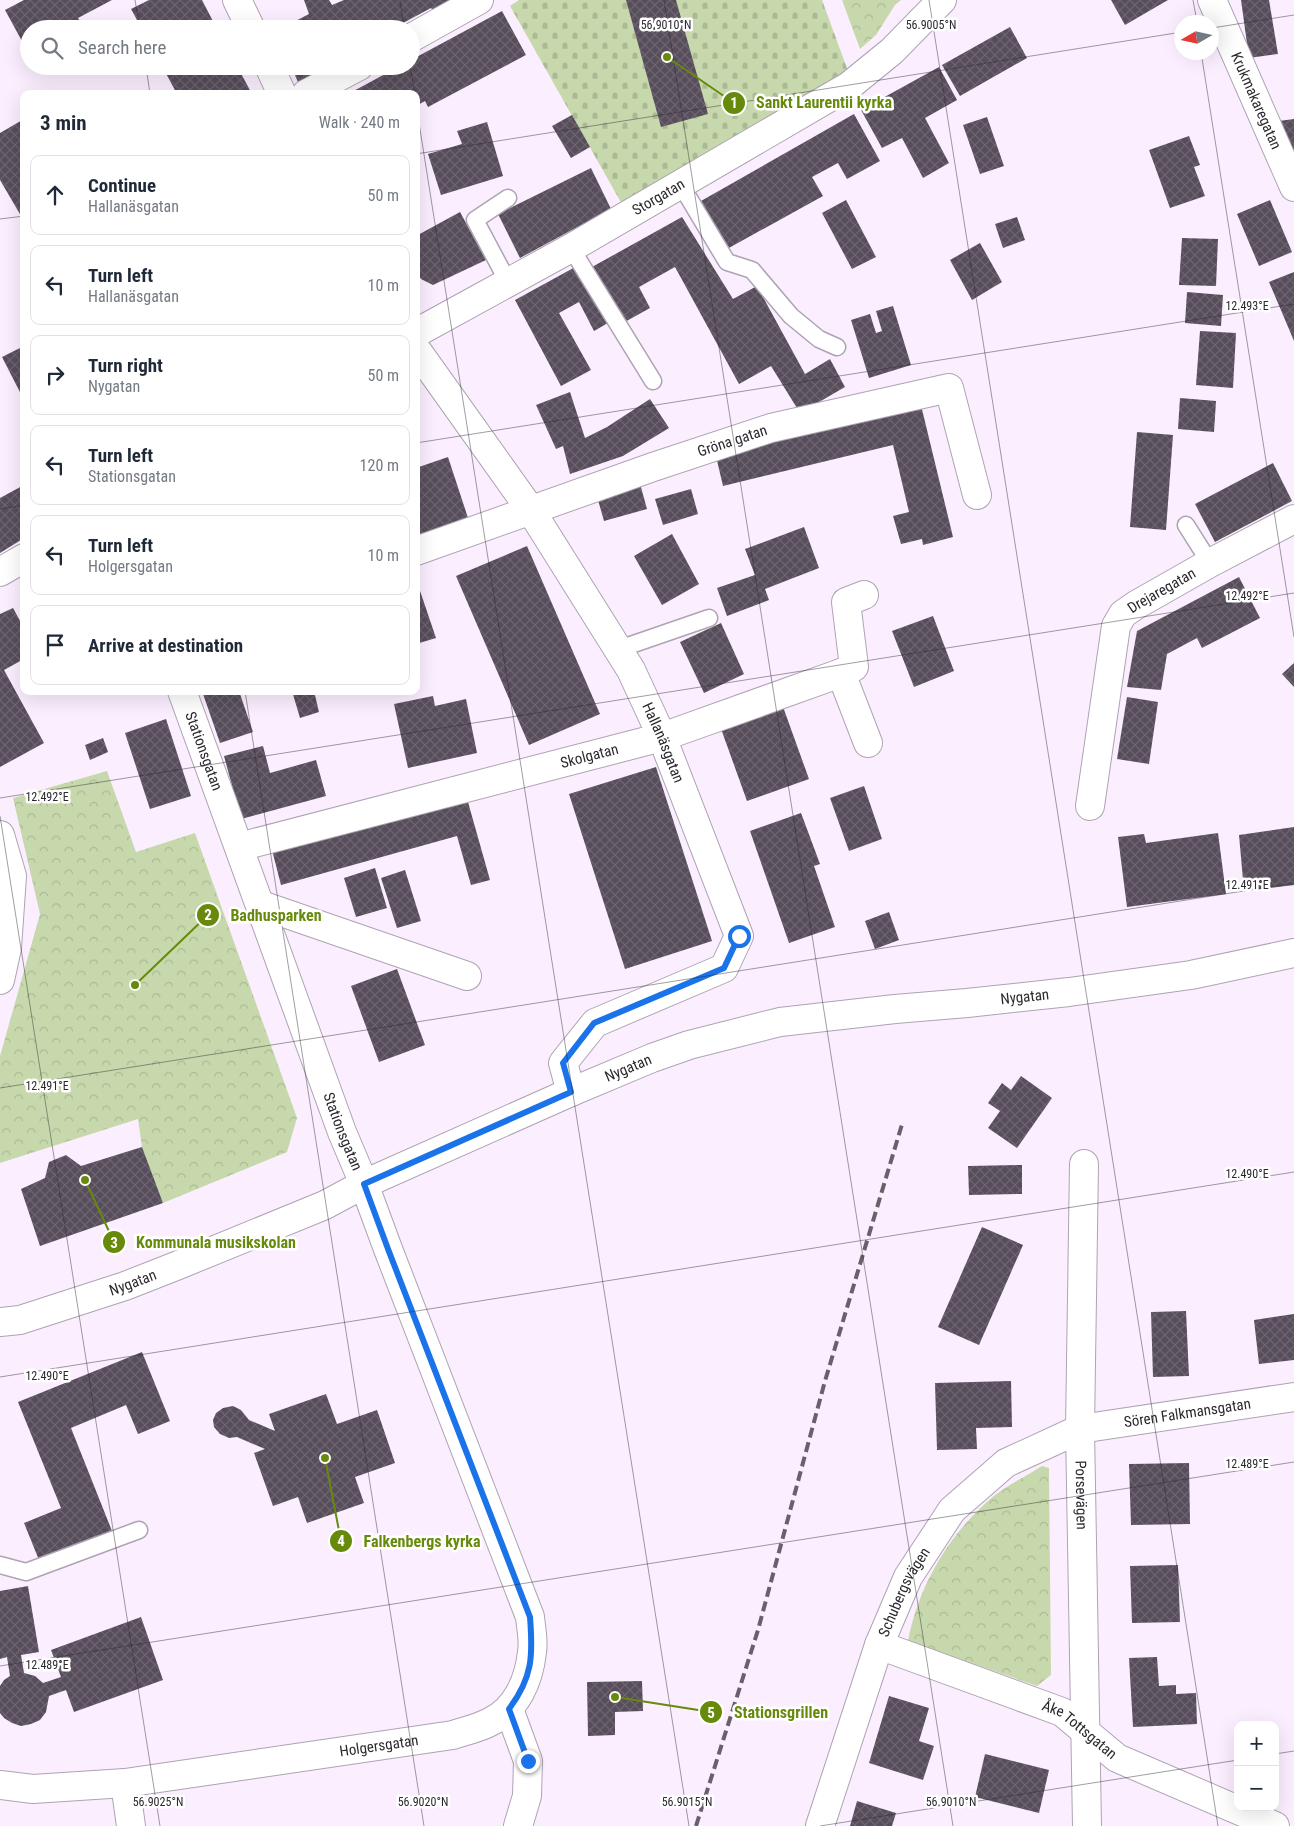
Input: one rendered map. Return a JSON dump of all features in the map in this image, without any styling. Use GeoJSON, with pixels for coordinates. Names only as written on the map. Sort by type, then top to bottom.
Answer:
{"type":"FeatureCollection","features":[{"type":"Feature","properties":{"kind":"street"},"geometry":{"type":"LineString","coordinates":[[237,0],[247,20]]}},
{"type":"Feature","properties":{"kind":"street"},"geometry":{"type":"LineString","coordinates":[[420,33],[479,0]]}},
{"type":"Feature","properties":{"kind":"street","name":"Storgatan"},"geometry":{"type":"LineString","coordinates":[[420,331],[571,248],[849,86],[892,51],[942,0]]}},
{"type":"Feature","properties":{"kind":"street","name":"Krukmakaregatan"},"geometry":{"type":"LineString","coordinates":[[1212,0],[1292,178]]}},
{"type":"Feature","properties":{"kind":"street"},"geometry":{"type":"LineString","coordinates":[[273,75],[280,90]]}},
{"type":"Feature","properties":{"kind":"street"},"geometry":{"type":"LineString","coordinates":[[314,90],[342,75]]}},
{"type":"Feature","properties":{"kind":"street","name":"Hallanäsgatan"},"geometry":{"type":"LineString","coordinates":[[420,355],[530,509],[631,670],[662,737],[739,936],[724,968],[594,1023],[563,1063],[571,1092]]}},
{"type":"Feature","properties":{"kind":"street","name":"Gröna gatan"},"geometry":{"type":"LineString","coordinates":[[420,550],[530,509],[771,428],[949,388],[978,495]]}},
{"type":"Feature","properties":{"kind":"street","name":"Drejaregatan"},"geometry":{"type":"LineString","coordinates":[[1090,806],[1116,626],[1123,614],[1210,563],[1294,519]]}},
{"type":"Feature","properties":{"kind":"street"},"geometry":{"type":"LineString","coordinates":[[0,572],[20,560]]}},
{"type":"Feature","properties":{"kind":"street"},"geometry":{"type":"LineString","coordinates":[[864,594],[846,602],[854,667],[841,673],[868,743]]}},
{"type":"Feature","properties":{"kind":"street","name":"Skolgatan"},"geometry":{"type":"LineString","coordinates":[[239,847],[662,737],[841,673]]}},
{"type":"Feature","properties":{"kind":"street","name":"Stationsgatan"},"geometry":{"type":"LineString","coordinates":[[183,695],[342,1132],[364,1184],[530,1617],[533,1651],[526,1680],[518,1697],[509,1709]]}},
{"type":"Feature","properties":{"kind":"street"},"geometry":{"type":"LineString","coordinates":[[0,835],[12,876],[5,888],[7,948],[0,980]]}},
{"type":"Feature","properties":{"kind":"street"},"geometry":{"type":"LineString","coordinates":[[261,905],[467,976]]}},
{"type":"Feature","properties":{"kind":"street","name":"Nygatan"},"geometry":{"type":"LineString","coordinates":[[0,1322],[20,1320],[125,1286],[325,1205],[364,1184],[571,1092],[662,1054],[689,1045],[780,1022],[1069,992],[1191,975],[1294,953]]}},
{"type":"Feature","properties":{"kind":"street","name":"Porsevägen"},"geometry":{"type":"LineString","coordinates":[[1084,1164],[1080,1429],[1087,1826]]}},
{"type":"Feature","properties":{"kind":"street","name":"Sören Falkmansgatan"},"geometry":{"type":"LineString","coordinates":[[1080,1429],[1294,1397]]}},
{"type":"Feature","properties":{"kind":"street","name":"Schubergsvägen"},"geometry":{"type":"LineString","coordinates":[[820,1826],[879,1645],[908,1577],[952,1510],[1006,1463],[1080,1429]]}},
{"type":"Feature","properties":{"kind":"street","name":"Åke Tottsgatan"},"geometry":{"type":"LineString","coordinates":[[879,1645],[1062,1712],[1117,1758],[1275,1826]]}},
{"type":"Feature","properties":{"kind":"street"},"geometry":{"type":"LineString","coordinates":[[509,1709],[528,1761],[527,1796],[518,1826]]}},
{"type":"Feature","properties":{"kind":"street","name":"Holgersgatan"},"geometry":{"type":"LineString","coordinates":[[0,1785],[33,1789],[125,1783],[453,1735],[490,1723],[509,1709]]}},
{"type":"Feature","properties":{"kind":"street"},"geometry":{"type":"LineString","coordinates":[[125,1783],[131,1826]]}},
{"type":"Feature","properties":{"kind":"lane"},"geometry":{"type":"LineString","coordinates":[[681,185],[727,262],[752,270],[791,316],[819,339],[837,347]]}},
{"type":"Feature","properties":{"kind":"lane"},"geometry":{"type":"LineString","coordinates":[[508,198],[475,220],[508,282]]}},
{"type":"Feature","properties":{"kind":"lane"},"geometry":{"type":"LineString","coordinates":[[571,248],[653,381]]}},
{"type":"Feature","properties":{"kind":"lane"},"geometry":{"type":"LineString","coordinates":[[1186,525],[1210,563]]}},
{"type":"Feature","properties":{"kind":"lane"},"geometry":{"type":"LineString","coordinates":[[619,649],[709,618]]}},
{"type":"Feature","properties":{"kind":"lane"},"geometry":{"type":"LineString","coordinates":[[0,1566],[26,1572],[139,1530]]}},
{"type":"Feature","properties":{"kind":"green space"},"geometry":{"type":"Polygon","coordinates":[[[519,0],[822,0],[848,71],[623,206],[510,6],[519,0]]]}},
{"type":"Feature","properties":{"kind":"green space"},"geometry":{"type":"Polygon","coordinates":[[[842,0],[901,0],[895,5],[876,35],[860,49],[842,0]]]}},
{"type":"Feature","properties":{"kind":"green space"},"geometry":{"type":"Polygon","coordinates":[[[107,771],[136,852],[195,833],[297,1118],[287,1152],[163,1203],[142,1147],[138,1119],[0,1163],[0,1056],[40,914],[13,798],[107,771]]]}},
{"type":"Feature","properties":{"kind":"green space"},"geometry":{"type":"Polygon","coordinates":[[[1042,1466],[1049,1468],[1051,1675],[1037,1686],[908,1641],[919,1602],[936,1565],[947,1547],[973,1515],[994,1496],[1042,1466]]]}},
{"type":"Feature","properties":{"kind":"building"},"geometry":{"type":"Polygon","coordinates":[[[24,0],[112,0],[78,18],[79,20],[20,20],[20,38],[5,10],[24,0]]]}},
{"type":"Feature","properties":{"kind":"building"},"geometry":{"type":"Polygon","coordinates":[[[149,0],[202,0],[212,20],[137,20],[131,9],[149,0]]]}},
{"type":"Feature","properties":{"kind":"building"},"geometry":{"type":"Polygon","coordinates":[[[304,0],[329,0],[332,5],[344,0],[460,0],[436,15],[431,8],[409,20],[297,20],[309,14],[304,0]]]}},
{"type":"Feature","properties":{"kind":"building"},"geometry":{"type":"Polygon","coordinates":[[[626,0],[676,0],[708,114],[661,127],[626,0]]]}},
{"type":"Feature","properties":{"kind":"building"},"geometry":{"type":"Polygon","coordinates":[[[1111,0],[1168,0],[1125,25],[1111,0]]]}},
{"type":"Feature","properties":{"kind":"building"},"geometry":{"type":"Polygon","coordinates":[[[1241,0],[1269,0],[1278,54],[1249,58],[1241,0]]]}},
{"type":"Feature","properties":{"kind":"building"},"geometry":{"type":"Polygon","coordinates":[[[502,11],[526,55],[428,107],[425,101],[420,104],[420,90],[355,90],[383,75],[420,75],[420,55],[502,11]]]}},
{"type":"Feature","properties":{"kind":"building"},"geometry":{"type":"Polygon","coordinates":[[[1010,27],[1027,58],[960,96],[942,65],[1010,27]]]}},
{"type":"Feature","properties":{"kind":"building"},"geometry":{"type":"Polygon","coordinates":[[[939,67],[957,100],[925,118],[949,163],[923,178],[902,138],[882,148],[861,110],[939,67]]]}},
{"type":"Feature","properties":{"kind":"building"},"geometry":{"type":"Polygon","coordinates":[[[167,75],[242,75],[250,90],[175,90],[167,75]]]}},
{"type":"Feature","properties":{"kind":"building"},"geometry":{"type":"Polygon","coordinates":[[[295,75],[313,75],[298,82],[295,75]]]}},
{"type":"Feature","properties":{"kind":"building"},"geometry":{"type":"Polygon","coordinates":[[[854,114],[880,161],[847,179],[838,163],[812,177],[823,196],[727,249],[701,201],[854,114]]]}},
{"type":"Feature","properties":{"kind":"building"},"geometry":{"type":"Polygon","coordinates":[[[572,115],[590,147],[571,158],[552,126],[572,115]]]}},
{"type":"Feature","properties":{"kind":"building"},"geometry":{"type":"Polygon","coordinates":[[[987,117],[1004,166],[980,174],[963,125],[987,117]]]}},
{"type":"Feature","properties":{"kind":"building"},"geometry":{"type":"Polygon","coordinates":[[[1294,119],[1294,149],[1292,150],[1279,121],[1294,119]]]}},
{"type":"Feature","properties":{"kind":"building"},"geometry":{"type":"Polygon","coordinates":[[[20,121],[20,214],[0,180],[0,133],[20,121]]]}},
{"type":"Feature","properties":{"kind":"building"},"geometry":{"type":"Polygon","coordinates":[[[487,122],[503,176],[441,195],[428,154],[462,144],[457,131],[487,122]]]}},
{"type":"Feature","properties":{"kind":"building"},"geometry":{"type":"Polygon","coordinates":[[[1189,136],[1200,165],[1194,167],[1205,196],[1170,208],[1149,150],[1189,136]]]}},
{"type":"Feature","properties":{"kind":"building"},"geometry":{"type":"Polygon","coordinates":[[[591,168],[611,209],[520,258],[498,214],[591,168]]]}},
{"type":"Feature","properties":{"kind":"building"},"geometry":{"type":"Polygon","coordinates":[[[846,200],[876,257],[852,269],[822,213],[846,200]]]}},
{"type":"Feature","properties":{"kind":"building"},"geometry":{"type":"Polygon","coordinates":[[[1270,200],[1292,252],[1259,266],[1237,214],[1270,200]]]}},
{"type":"Feature","properties":{"kind":"building"},"geometry":{"type":"Polygon","coordinates":[[[460,212],[486,260],[433,285],[420,277],[420,234],[460,212]]]}},
{"type":"Feature","properties":{"kind":"building"},"geometry":{"type":"Polygon","coordinates":[[[682,217],[733,299],[757,286],[805,374],[830,359],[845,387],[800,413],[771,366],[739,384],[675,267],[639,287],[650,308],[623,323],[592,267],[682,217]]]}},
{"type":"Feature","properties":{"kind":"building"},"geometry":{"type":"Polygon","coordinates":[[[1017,217],[1025,240],[1003,248],[995,224],[1017,217]]]}},
{"type":"Feature","properties":{"kind":"building"},"geometry":{"type":"Polygon","coordinates":[[[1182,238],[1218,239],[1216,286],[1179,285],[1182,238]]]}},
{"type":"Feature","properties":{"kind":"building"},"geometry":{"type":"Polygon","coordinates":[[[980,243],[1002,282],[972,300],[950,260],[980,243]]]}},
{"type":"Feature","properties":{"kind":"building"},"geometry":{"type":"Polygon","coordinates":[[[577,266],[608,323],[594,331],[579,302],[559,313],[591,370],[561,386],[515,300],[577,266]]]}},
{"type":"Feature","properties":{"kind":"building"},"geometry":{"type":"Polygon","coordinates":[[[1294,272],[1294,341],[1269,282],[1294,272]]]}},
{"type":"Feature","properties":{"kind":"building"},"geometry":{"type":"Polygon","coordinates":[[[1187,292],[1223,295],[1221,326],[1185,323],[1187,292]]]}},
{"type":"Feature","properties":{"kind":"building"},"geometry":{"type":"Polygon","coordinates":[[[893,306],[911,365],[869,378],[851,320],[870,314],[876,333],[882,331],[876,311],[893,306]]]}},
{"type":"Feature","properties":{"kind":"building"},"geometry":{"type":"Polygon","coordinates":[[[1200,331],[1236,333],[1233,388],[1196,385],[1200,331]]]}},
{"type":"Feature","properties":{"kind":"building"},"geometry":{"type":"Polygon","coordinates":[[[20,348],[20,392],[2,357],[20,348]]]}},
{"type":"Feature","properties":{"kind":"building"},"geometry":{"type":"Polygon","coordinates":[[[570,392],[585,438],[607,427],[650,399],[669,428],[623,456],[570,474],[563,446],[556,449],[536,405],[570,392]]]}},
{"type":"Feature","properties":{"kind":"building"},"geometry":{"type":"Polygon","coordinates":[[[919,397],[953,537],[923,545],[922,539],[901,544],[893,516],[909,512],[893,445],[723,486],[715,452],[919,397]]]}},
{"type":"Feature","properties":{"kind":"building"},"geometry":{"type":"Polygon","coordinates":[[[1180,398],[1216,401],[1214,432],[1178,429],[1180,398]]]}},
{"type":"Feature","properties":{"kind":"building"},"geometry":{"type":"Polygon","coordinates":[[[1137,432],[1173,435],[1166,530],[1130,527],[1137,432]]]}},
{"type":"Feature","properties":{"kind":"building"},"geometry":{"type":"Polygon","coordinates":[[[448,457],[469,521],[420,539],[420,467],[448,457]]]}},
{"type":"Feature","properties":{"kind":"building"},"geometry":{"type":"Polygon","coordinates":[[[1273,463],[1292,501],[1215,542],[1195,504],[1273,463]]]}},
{"type":"Feature","properties":{"kind":"building"},"geometry":{"type":"Polygon","coordinates":[[[639,480],[647,509],[604,521],[596,493],[639,480]]]}},
{"type":"Feature","properties":{"kind":"building"},"geometry":{"type":"Polygon","coordinates":[[[20,487],[20,540],[0,553],[0,498],[20,487]]]}},
{"type":"Feature","properties":{"kind":"building"},"geometry":{"type":"Polygon","coordinates":[[[691,489],[698,514],[663,525],[655,499],[691,489]]]}},
{"type":"Feature","properties":{"kind":"building"},"geometry":{"type":"Polygon","coordinates":[[[804,527],[819,568],[765,589],[769,600],[727,616],[717,588],[755,575],[745,549],[804,527]]]}},
{"type":"Feature","properties":{"kind":"building"},"geometry":{"type":"Polygon","coordinates":[[[672,534],[699,584],[662,605],[634,556],[672,534]]]}},
{"type":"Feature","properties":{"kind":"building"},"geometry":{"type":"Polygon","coordinates":[[[527,546],[600,714],[529,745],[456,576],[527,546]]]}},
{"type":"Feature","properties":{"kind":"building"},"geometry":{"type":"Polygon","coordinates":[[[1239,577],[1260,618],[1202,648],[1197,638],[1167,654],[1161,690],[1127,687],[1137,631],[1239,577]]]}},
{"type":"Feature","properties":{"kind":"building"},"geometry":{"type":"Polygon","coordinates":[[[420,591],[436,638],[420,643],[420,591]]]}},
{"type":"Feature","properties":{"kind":"building"},"geometry":{"type":"Polygon","coordinates":[[[13,608],[20,621],[20,661],[4,670],[44,743],[0,767],[0,614],[13,608]]]}},
{"type":"Feature","properties":{"kind":"building"},"geometry":{"type":"Polygon","coordinates":[[[933,616],[954,671],[914,687],[892,631],[933,616]]]}},
{"type":"Feature","properties":{"kind":"building"},"geometry":{"type":"Polygon","coordinates":[[[721,623],[744,674],[704,693],[680,642],[721,623]]]}},
{"type":"Feature","properties":{"kind":"building"},"geometry":{"type":"Polygon","coordinates":[[[1294,663],[1294,687],[1282,674],[1294,663]]]}},
{"type":"Feature","properties":{"kind":"building"},"geometry":{"type":"Polygon","coordinates":[[[203,695],[240,695],[253,732],[220,743],[203,695]]]}},
{"type":"Feature","properties":{"kind":"building"},"geometry":{"type":"Polygon","coordinates":[[[293,695],[315,695],[319,712],[300,718],[293,695]]]}},
{"type":"Feature","properties":{"kind":"building"},"geometry":{"type":"Polygon","coordinates":[[[433,696],[435,706],[466,699],[477,753],[408,768],[394,704],[433,696]]]}},
{"type":"Feature","properties":{"kind":"building"},"geometry":{"type":"Polygon","coordinates":[[[1127,697],[1158,702],[1149,764],[1117,759],[1127,697]]]}},
{"type":"Feature","properties":{"kind":"building"},"geometry":{"type":"Polygon","coordinates":[[[782,704],[809,779],[747,801],[720,726],[782,704]]]}},
{"type":"Feature","properties":{"kind":"building"},"geometry":{"type":"Polygon","coordinates":[[[166,719],[191,796],[150,809],[125,733],[166,719]]]}},
{"type":"Feature","properties":{"kind":"building"},"geometry":{"type":"Polygon","coordinates":[[[103,738],[108,752],[90,760],[85,745],[103,738]]]}},
{"type":"Feature","properties":{"kind":"building"},"geometry":{"type":"Polygon","coordinates":[[[263,746],[270,773],[316,760],[326,796],[241,819],[224,756],[263,746]]]}},
{"type":"Feature","properties":{"kind":"building"},"geometry":{"type":"Polygon","coordinates":[[[656,767],[712,941],[625,969],[569,794],[656,767]]]}},
{"type":"Feature","properties":{"kind":"building"},"geometry":{"type":"Polygon","coordinates":[[[864,786],[882,839],[849,851],[830,798],[864,786]]]}},
{"type":"Feature","properties":{"kind":"building"},"geometry":{"type":"Polygon","coordinates":[[[466,795],[490,880],[471,885],[457,836],[281,885],[272,850],[466,795]]]}},
{"type":"Feature","properties":{"kind":"building"},"geometry":{"type":"Polygon","coordinates":[[[801,813],[820,864],[814,866],[835,927],[789,943],[750,831],[801,813]]]}},
{"type":"Feature","properties":{"kind":"building"},"geometry":{"type":"Polygon","coordinates":[[[1294,827],[1294,885],[1244,891],[1239,835],[1294,827]]]}},
{"type":"Feature","properties":{"kind":"building"},"geometry":{"type":"Polygon","coordinates":[[[1218,833],[1226,894],[1127,907],[1118,837],[1144,834],[1146,843],[1218,833]]]}},
{"type":"Feature","properties":{"kind":"building"},"geometry":{"type":"Polygon","coordinates":[[[375,868],[387,908],[356,917],[344,878],[375,868]]]}},
{"type":"Feature","properties":{"kind":"building"},"geometry":{"type":"Polygon","coordinates":[[[405,870],[421,921],[397,928],[381,878],[405,870]]]}},
{"type":"Feature","properties":{"kind":"building"},"geometry":{"type":"Polygon","coordinates":[[[889,912],[899,940],[875,949],[865,921],[889,912]]]}},
{"type":"Feature","properties":{"kind":"building"},"geometry":{"type":"Polygon","coordinates":[[[397,969],[425,1045],[379,1062],[351,986],[397,969]]]}},
{"type":"Feature","properties":{"kind":"building"},"geometry":{"type":"Polygon","coordinates":[[[1021,1076],[1052,1098],[1017,1148],[988,1128],[1000,1111],[988,1103],[1002,1083],[1011,1090],[1021,1076]]]}},
{"type":"Feature","properties":{"kind":"building"},"geometry":{"type":"Polygon","coordinates":[[[142,1147],[163,1203],[40,1246],[21,1189],[45,1178],[49,1162],[66,1155],[81,1166],[142,1147]]]}},
{"type":"Feature","properties":{"kind":"building"},"geometry":{"type":"Polygon","coordinates":[[[1022,1165],[1022,1194],[969,1195],[968,1166],[1022,1165]]]}},
{"type":"Feature","properties":{"kind":"building"},"geometry":{"type":"Polygon","coordinates":[[[982,1227],[1023,1245],[979,1345],[938,1327],[982,1227]]]}},
{"type":"Feature","properties":{"kind":"building"},"geometry":{"type":"Polygon","coordinates":[[[1186,1311],[1189,1376],[1153,1377],[1151,1312],[1186,1311]]]}},
{"type":"Feature","properties":{"kind":"building"},"geometry":{"type":"Polygon","coordinates":[[[1294,1314],[1294,1360],[1259,1364],[1254,1320],[1294,1314]]]}},
{"type":"Feature","properties":{"kind":"building"},"geometry":{"type":"Polygon","coordinates":[[[142,1352],[170,1421],[138,1434],[126,1405],[71,1428],[112,1531],[39,1560],[24,1523],[61,1508],[18,1402],[142,1352]]]}},
{"type":"Feature","properties":{"kind":"building"},"geometry":{"type":"Polygon","coordinates":[[[1011,1381],[1012,1427],[976,1428],[977,1449],[937,1450],[935,1383],[1011,1381]]]}},
{"type":"Feature","properties":{"kind":"building"},"geometry":{"type":"Polygon","coordinates":[[[326,1394],[337,1424],[377,1410],[395,1463],[355,1477],[364,1503],[307,1523],[298,1497],[273,1506],[254,1453],[265,1449],[237,1437],[229,1438],[220,1434],[214,1427],[213,1420],[216,1413],[223,1408],[233,1406],[241,1410],[249,1420],[275,1431],[269,1414],[326,1394]]]}},
{"type":"Feature","properties":{"kind":"building"},"geometry":{"type":"Polygon","coordinates":[[[1189,1463],[1190,1524],[1131,1525],[1129,1464],[1189,1463]]]}},
{"type":"Feature","properties":{"kind":"building"},"geometry":{"type":"Polygon","coordinates":[[[1178,1565],[1180,1622],[1132,1623],[1130,1566],[1178,1565]]]}},
{"type":"Feature","properties":{"kind":"building"},"geometry":{"type":"Polygon","coordinates":[[[28,1586],[39,1652],[21,1655],[24,1673],[35,1676],[43,1683],[61,1677],[51,1650],[141,1617],[163,1680],[74,1712],[66,1690],[49,1696],[46,1712],[40,1720],[21,1726],[4,1718],[0,1713],[0,1686],[10,1676],[7,1657],[0,1659],[0,1591],[28,1586]]]}},
{"type":"Feature","properties":{"kind":"building"},"geometry":{"type":"Polygon","coordinates":[[[1157,1657],[1159,1686],[1176,1685],[1176,1694],[1196,1693],[1197,1724],[1133,1727],[1129,1658],[1157,1657]]]}},
{"type":"Feature","properties":{"kind":"building"},"geometry":{"type":"Polygon","coordinates":[[[642,1681],[643,1711],[615,1712],[615,1735],[588,1736],[587,1682],[642,1681]]]}},
{"type":"Feature","properties":{"kind":"building"},"geometry":{"type":"Polygon","coordinates":[[[889,1696],[929,1708],[919,1741],[934,1746],[923,1780],[869,1763],[889,1696]]]}},
{"type":"Feature","properties":{"kind":"building"},"geometry":{"type":"Polygon","coordinates":[[[985,1754],[1049,1770],[1039,1813],[975,1797],[985,1754]]]}},
{"type":"Feature","properties":{"kind":"building"},"geometry":{"type":"Polygon","coordinates":[[[857,1801],[896,1813],[892,1826],[850,1826],[857,1801]]]}},
{"type":"Feature","properties":{"kind":"railway"},"geometry":{"type":"LineString","coordinates":[[696,1826],[758,1630],[825,1381],[903,1121]]}},
{"type":"Feature","properties":{"kind":"place","name":"Sankt Laurentii kyrka"},"geometry":{"type":"Point","coordinates":[667,57]}},
{"type":"Feature","properties":{"kind":"place","name":"Badhusparken"},"geometry":{"type":"Point","coordinates":[135,985]}},
{"type":"Feature","properties":{"kind":"place","name":"Kommunala musikskolan"},"geometry":{"type":"Point","coordinates":[85,1180]}},
{"type":"Feature","properties":{"kind":"place","name":"Falkenbergs kyrka"},"geometry":{"type":"Point","coordinates":[325,1458]}},
{"type":"Feature","properties":{"kind":"place","name":"Stationsgrillen"},"geometry":{"type":"Point","coordinates":[615,1697]}},
{"type":"Feature","properties":{"kind":"route"},"geometry":{"type":"LineString","coordinates":[[528,1761],[509,1709],[518,1697],[526,1680],[533,1651],[530,1617],[364,1184],[571,1092],[563,1063],[594,1023],[724,968],[739,936]]}}]}
